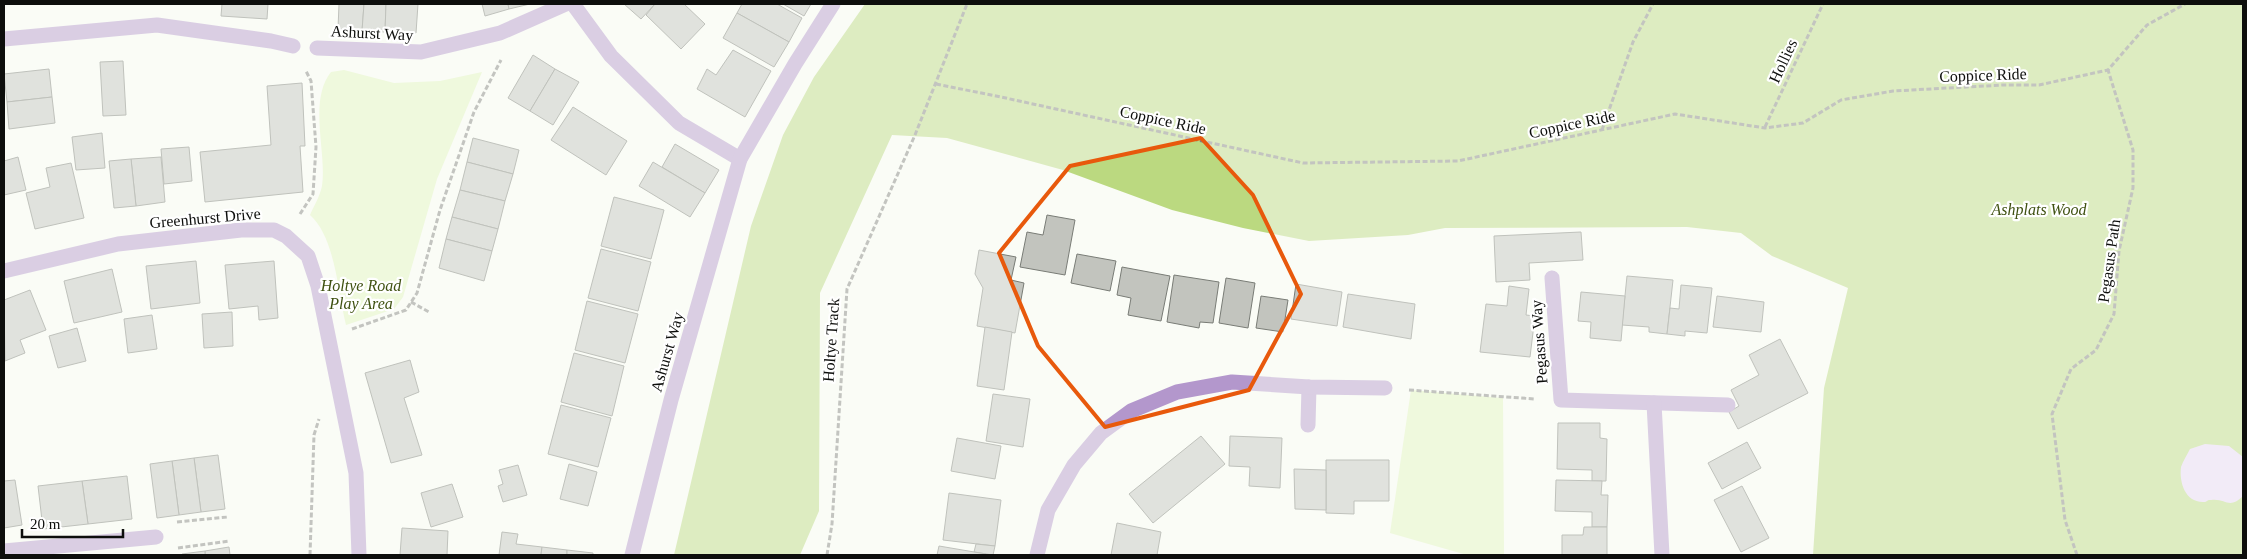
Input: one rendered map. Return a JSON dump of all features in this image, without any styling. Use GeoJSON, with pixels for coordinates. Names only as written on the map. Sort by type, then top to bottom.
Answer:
{"type":"FeatureCollection","features":[{"type":"Feature","properties":{"kind":"street","name":"Ashurst Way"},"geometry":{"type":"LineString","coordinates":[[317,48],[421,52],[500,33],[566,4]]}},
{"type":"Feature","properties":{"kind":"street"},"geometry":{"type":"LineString","coordinates":[[574,4],[611,56],[679,123],[740,159]]}},
{"type":"Feature","properties":{"kind":"street","name":"Ashurst Way"},"geometry":{"type":"LineString","coordinates":[[632,555],[671,400],[740,159],[795,64],[833,4]]}},
{"type":"Feature","properties":{"kind":"street"},"geometry":{"type":"LineString","coordinates":[[4,39],[157,25],[271,41],[293,46]]}},
{"type":"Feature","properties":{"kind":"street","name":"Greenhurst Drive"},"geometry":{"type":"LineString","coordinates":[[4,271],[118,244],[241,230],[274,230],[286,236],[308,256],[318,286],[356,472],[358,555]]}},
{"type":"Feature","properties":{"kind":"street","name":"Pegasus Way"},"geometry":{"type":"LineString","coordinates":[[1552,278],[1561,400],[1728,405]]}},
{"type":"Feature","properties":{"kind":"street"},"geometry":{"type":"LineString","coordinates":[[1037,555],[1048,510],[1074,465],[1101,433],[1131,411],[1177,392],[1232,382],[1309,387],[1385,388]]}},
{"type":"Feature","properties":{"kind":"street"},"geometry":{"type":"LineString","coordinates":[[1308,425],[1309,387]]}},
{"type":"Feature","properties":{"kind":"street"},"geometry":{"type":"LineString","coordinates":[[1654,402],[1662,555]]}},
{"type":"Feature","properties":{"kind":"street"},"geometry":{"type":"LineString","coordinates":[[4,551],[156,536]]}},
{"type":"Feature","properties":{"kind":"path","name":"Holtye Track"},"geometry":{"type":"LineString","coordinates":[[827,555],[832,524],[847,290],[936,84],[966,4]]}},
{"type":"Feature","properties":{"kind":"path"},"geometry":{"type":"LineString","coordinates":[[1601,130],[1633,42],[1653,4]]}},
{"type":"Feature","properties":{"kind":"path","name":"Hollies"},"geometry":{"type":"LineString","coordinates":[[1765,128],[1823,4]]}},
{"type":"Feature","properties":{"kind":"path"},"geometry":{"type":"LineString","coordinates":[[2108,70],[2147,25],[2185,4]]}},
{"type":"Feature","properties":{"kind":"path"},"geometry":{"type":"LineString","coordinates":[[328,337],[406,310],[412,302],[417,293],[440,210],[474,112],[502,58]]}},
{"type":"Feature","properties":{"kind":"path","name":"Coppice Ride"},"geometry":{"type":"LineString","coordinates":[[936,84],[1303,163],[1458,161],[1676,114],[1765,128],[1803,123],[1841,100],[1893,91],[2039,85],[2108,70]]}},
{"type":"Feature","properties":{"kind":"path","name":"Pegasus Path"},"geometry":{"type":"LineString","coordinates":[[2077,555],[2065,520],[2052,414],[2071,369],[2096,350],[2114,314],[2119,251],[2133,188],[2133,150],[2108,70]]}},
{"type":"Feature","properties":{"kind":"path"},"geometry":{"type":"LineString","coordinates":[[286,236],[313,194],[316,147],[311,81]]}},
{"type":"Feature","properties":{"kind":"path"},"geometry":{"type":"LineString","coordinates":[[412,302],[429,312]]}},
{"type":"Feature","properties":{"kind":"path"},"geometry":{"type":"LineString","coordinates":[[1385,388],[1503,398],[1561,400]]}},
{"type":"Feature","properties":{"kind":"path"},"geometry":{"type":"LineString","coordinates":[[310,555],[314,434],[320,416]]}},
{"type":"Feature","properties":{"kind":"path"},"geometry":{"type":"LineString","coordinates":[[228,517],[155,525],[160,550],[230,541]]}},
{"type":"Feature","properties":{"kind":"highlighted area"},"geometry":{"type":"Polygon","coordinates":[[[1201,138],[1253,195],[1301,294],[1249,390],[1105,427],[1038,346],[999,253],[1070,166],[1201,138]]]}},
{"type":"Feature","properties":{"kind":"green space","name":"Ashplats Wood"},"geometry":{"type":"Polygon","coordinates":[[[865,4],[2243,4],[2243,555],[1813,555],[1824,388],[1848,288],[1772,256],[1741,233],[1687,227],[1445,228],[1408,235],[1309,241],[1243,228],[1172,210],[1063,170],[947,138],[892,135],[820,293],[819,511],[800,555],[674,555],[751,226],[783,135],[814,77],[865,4]]]}},
{"type":"Feature","properties":{"kind":"green space","name":"Holtye Road Play Area"},"geometry":{"type":"Polygon","coordinates":[[[344,70],[394,83],[440,81],[482,72],[437,179],[403,297],[394,309],[346,325],[330,251],[325,237],[310,215],[322,186],[323,173],[319,112],[324,84],[331,72],[344,70]]]}},
{"type":"Feature","properties":{"kind":"green space"},"geometry":{"type":"Polygon","coordinates":[[[1411,390],[1503,398],[1504,555],[1467,555],[1390,533],[1411,390]]]}},
{"type":"Feature","properties":{"kind":"shaded area"},"geometry":{"type":"Polygon","coordinates":[[[2205,444],[2229,446],[2243,457],[2243,496],[2238,500],[2231,503],[2216,500],[2197,501],[2192,499],[2184,490],[2181,479],[2181,467],[2190,449],[2205,444]]]}},
{"type":"Feature","properties":{"kind":"building"},"geometry":{"type":"Polygon","coordinates":[[[222,4],[268,4],[267,19],[221,16],[222,4]]]}},
{"type":"Feature","properties":{"kind":"building"},"geometry":{"type":"Polygon","coordinates":[[[339,4],[364,4],[362,31],[338,29],[339,4]]]}},
{"type":"Feature","properties":{"kind":"building"},"geometry":{"type":"Polygon","coordinates":[[[364,4],[386,4],[385,32],[362,31],[364,4]]]}},
{"type":"Feature","properties":{"kind":"building"},"geometry":{"type":"Polygon","coordinates":[[[386,4],[418,4],[416,33],[385,32],[386,4]]]}},
{"type":"Feature","properties":{"kind":"building"},"geometry":{"type":"Polygon","coordinates":[[[482,4],[508,4],[509,9],[485,16],[482,4]]]}},
{"type":"Feature","properties":{"kind":"building"},"geometry":{"type":"Polygon","coordinates":[[[508,4],[530,4],[509,9],[508,4]]]}},
{"type":"Feature","properties":{"kind":"building"},"geometry":{"type":"Polygon","coordinates":[[[624,4],[655,4],[641,19],[624,4]]]}},
{"type":"Feature","properties":{"kind":"building"},"geometry":{"type":"Polygon","coordinates":[[[655,4],[684,4],[705,24],[681,49],[646,15],[655,4]]]}},
{"type":"Feature","properties":{"kind":"building"},"geometry":{"type":"Polygon","coordinates":[[[742,4],[777,4],[802,18],[789,42],[737,13],[742,4]]]}},
{"type":"Feature","properties":{"kind":"building"},"geometry":{"type":"Polygon","coordinates":[[[783,4],[811,4],[804,16],[783,4]]]}},
{"type":"Feature","properties":{"kind":"building"},"geometry":{"type":"Polygon","coordinates":[[[737,13],[789,42],[774,67],[723,38],[737,13]]]}},
{"type":"Feature","properties":{"kind":"building"},"geometry":{"type":"Polygon","coordinates":[[[733,50],[771,71],[745,117],[697,89],[707,69],[716,75],[733,50]]]}},
{"type":"Feature","properties":{"kind":"building"},"geometry":{"type":"Polygon","coordinates":[[[533,55],[555,69],[530,111],[508,98],[533,55]]]}},
{"type":"Feature","properties":{"kind":"building"},"geometry":{"type":"Polygon","coordinates":[[[123,61],[126,115],[103,116],[100,62],[123,61]]]}},
{"type":"Feature","properties":{"kind":"building"},"geometry":{"type":"Polygon","coordinates":[[[49,69],[52,97],[7,102],[4,74],[49,69]]]}},
{"type":"Feature","properties":{"kind":"building"},"geometry":{"type":"Polygon","coordinates":[[[555,69],[579,82],[553,125],[530,111],[555,69]]]}},
{"type":"Feature","properties":{"kind":"building"},"geometry":{"type":"Polygon","coordinates":[[[302,83],[305,146],[300,146],[303,192],[205,202],[200,152],[271,145],[267,86],[302,83]]]}},
{"type":"Feature","properties":{"kind":"building"},"geometry":{"type":"Polygon","coordinates":[[[52,97],[55,123],[9,129],[7,102],[52,97]]]}},
{"type":"Feature","properties":{"kind":"building"},"geometry":{"type":"Polygon","coordinates":[[[573,107],[627,141],[606,175],[551,140],[573,107]]]}},
{"type":"Feature","properties":{"kind":"building"},"geometry":{"type":"Polygon","coordinates":[[[102,133],[105,168],[76,170],[72,137],[102,133]]]}},
{"type":"Feature","properties":{"kind":"building"},"geometry":{"type":"Polygon","coordinates":[[[473,138],[519,150],[513,174],[467,162],[473,138]]]}},
{"type":"Feature","properties":{"kind":"building"},"geometry":{"type":"Polygon","coordinates":[[[675,144],[719,170],[705,193],[662,167],[675,144]]]}},
{"type":"Feature","properties":{"kind":"building"},"geometry":{"type":"Polygon","coordinates":[[[189,147],[192,181],[164,184],[161,149],[189,147]]]}},
{"type":"Feature","properties":{"kind":"building"},"geometry":{"type":"Polygon","coordinates":[[[18,157],[26,190],[4,195],[4,161],[18,157]]]}},
{"type":"Feature","properties":{"kind":"building"},"geometry":{"type":"Polygon","coordinates":[[[161,157],[165,202],[136,206],[131,159],[161,157]]]}},
{"type":"Feature","properties":{"kind":"building"},"geometry":{"type":"Polygon","coordinates":[[[131,159],[136,206],[114,208],[109,161],[131,159]]]}},
{"type":"Feature","properties":{"kind":"building"},"geometry":{"type":"Polygon","coordinates":[[[467,162],[513,174],[505,201],[460,190],[467,162]]]}},
{"type":"Feature","properties":{"kind":"building"},"geometry":{"type":"Polygon","coordinates":[[[653,162],[705,193],[690,217],[639,186],[653,162]]]}},
{"type":"Feature","properties":{"kind":"building"},"geometry":{"type":"Polygon","coordinates":[[[71,163],[84,218],[35,229],[26,193],[50,187],[46,168],[71,163]]]}},
{"type":"Feature","properties":{"kind":"building"},"geometry":{"type":"Polygon","coordinates":[[[460,190],[505,201],[498,229],[452,217],[460,190]]]}},
{"type":"Feature","properties":{"kind":"building"},"geometry":{"type":"Polygon","coordinates":[[[614,197],[664,210],[651,259],[601,246],[614,197]]]}},
{"type":"Feature","properties":{"kind":"building"},"geometry":{"type":"Polygon","coordinates":[[[1047,215],[1075,220],[1065,275],[1020,267],[1027,232],[1043,235],[1047,215]]]}},
{"type":"Feature","properties":{"kind":"building"},"geometry":{"type":"Polygon","coordinates":[[[452,217],[498,229],[492,251],[446,239],[452,217]]]}},
{"type":"Feature","properties":{"kind":"building"},"geometry":{"type":"Polygon","coordinates":[[[1581,232],[1583,260],[1529,263],[1530,280],[1496,282],[1494,236],[1581,232]]]}},
{"type":"Feature","properties":{"kind":"building"},"geometry":{"type":"Polygon","coordinates":[[[446,239],[492,251],[484,281],[439,268],[446,239]]]}},
{"type":"Feature","properties":{"kind":"building"},"geometry":{"type":"Polygon","coordinates":[[[601,249],[651,262],[638,311],[588,298],[601,249]]]}},
{"type":"Feature","properties":{"kind":"building"},"geometry":{"type":"Polygon","coordinates":[[[979,250],[1016,257],[1011,280],[1024,283],[1015,333],[977,326],[983,288],[975,274],[979,250]]]}},
{"type":"Feature","properties":{"kind":"building"},"geometry":{"type":"Polygon","coordinates":[[[1077,254],[1116,261],[1110,291],[1071,283],[1077,254]]]}},
{"type":"Feature","properties":{"kind":"building"},"geometry":{"type":"Polygon","coordinates":[[[196,261],[200,303],[151,309],[146,266],[196,261]]]}},
{"type":"Feature","properties":{"kind":"building"},"geometry":{"type":"Polygon","coordinates":[[[274,261],[278,318],[259,320],[258,306],[229,309],[225,265],[274,261]]]}},
{"type":"Feature","properties":{"kind":"building"},"geometry":{"type":"Polygon","coordinates":[[[1122,267],[1170,276],[1161,321],[1128,315],[1131,298],[1117,295],[1122,267]]]}},
{"type":"Feature","properties":{"kind":"building"},"geometry":{"type":"Polygon","coordinates":[[[112,269],[122,312],[74,323],[64,281],[112,269]]]}},
{"type":"Feature","properties":{"kind":"building"},"geometry":{"type":"Polygon","coordinates":[[[1174,275],[1219,282],[1213,323],[1200,322],[1199,328],[1167,322],[1174,275]]]}},
{"type":"Feature","properties":{"kind":"building"},"geometry":{"type":"Polygon","coordinates":[[[1627,276],[1673,280],[1667,334],[1649,332],[1649,327],[1622,325],[1627,276]]]}},
{"type":"Feature","properties":{"kind":"building"},"geometry":{"type":"Polygon","coordinates":[[[1226,278],[1255,283],[1248,328],[1219,323],[1226,278]]]}},
{"type":"Feature","properties":{"kind":"building"},"geometry":{"type":"Polygon","coordinates":[[[1296,284],[1342,292],[1337,326],[1291,319],[1296,284]]]}},
{"type":"Feature","properties":{"kind":"building"},"geometry":{"type":"Polygon","coordinates":[[[1681,285],[1712,288],[1707,333],[1685,331],[1685,336],[1667,334],[1670,308],[1679,309],[1681,285]]]}},
{"type":"Feature","properties":{"kind":"building"},"geometry":{"type":"Polygon","coordinates":[[[1509,286],[1529,289],[1526,315],[1535,316],[1530,357],[1480,352],[1486,304],[1507,306],[1509,286]]]}},
{"type":"Feature","properties":{"kind":"building"},"geometry":{"type":"Polygon","coordinates":[[[30,290],[46,330],[20,340],[25,353],[5,361],[4,300],[30,290]]]}},
{"type":"Feature","properties":{"kind":"building"},"geometry":{"type":"Polygon","coordinates":[[[1581,292],[1625,296],[1621,341],[1590,338],[1591,322],[1578,321],[1581,292]]]}},
{"type":"Feature","properties":{"kind":"building"},"geometry":{"type":"Polygon","coordinates":[[[1348,294],[1415,304],[1411,339],[1343,327],[1348,294]]]}},
{"type":"Feature","properties":{"kind":"building"},"geometry":{"type":"Polygon","coordinates":[[[1261,296],[1288,300],[1283,332],[1256,328],[1261,296]]]}},
{"type":"Feature","properties":{"kind":"building"},"geometry":{"type":"Polygon","coordinates":[[[1717,296],[1764,302],[1761,332],[1713,327],[1717,296]]]}},
{"type":"Feature","properties":{"kind":"building"},"geometry":{"type":"Polygon","coordinates":[[[587,301],[638,314],[625,363],[575,350],[587,301]]]}},
{"type":"Feature","properties":{"kind":"building"},"geometry":{"type":"Polygon","coordinates":[[[232,312],[233,346],[204,348],[202,314],[232,312]]]}},
{"type":"Feature","properties":{"kind":"building"},"geometry":{"type":"Polygon","coordinates":[[[152,315],[157,349],[128,353],[124,319],[152,315]]]}},
{"type":"Feature","properties":{"kind":"building"},"geometry":{"type":"Polygon","coordinates":[[[985,327],[1012,332],[1004,390],[977,386],[985,327]]]}},
{"type":"Feature","properties":{"kind":"building"},"geometry":{"type":"Polygon","coordinates":[[[77,328],[86,361],[58,368],[49,336],[77,328]]]}},
{"type":"Feature","properties":{"kind":"building"},"geometry":{"type":"Polygon","coordinates":[[[1780,339],[1808,393],[1738,429],[1729,412],[1739,406],[1731,390],[1759,375],[1749,355],[1780,339]]]}},
{"type":"Feature","properties":{"kind":"building"},"geometry":{"type":"Polygon","coordinates":[[[574,353],[624,366],[612,416],[561,402],[574,353]]]}},
{"type":"Feature","properties":{"kind":"building"},"geometry":{"type":"Polygon","coordinates":[[[410,360],[419,392],[404,398],[422,455],[391,463],[365,373],[410,360]]]}},
{"type":"Feature","properties":{"kind":"building"},"geometry":{"type":"Polygon","coordinates":[[[993,394],[1030,399],[1023,447],[986,441],[993,394]]]}},
{"type":"Feature","properties":{"kind":"building"},"geometry":{"type":"Polygon","coordinates":[[[561,405],[611,418],[598,467],[548,454],[561,405]]]}},
{"type":"Feature","properties":{"kind":"building"},"geometry":{"type":"Polygon","coordinates":[[[1558,423],[1600,423],[1600,438],[1607,439],[1606,481],[1592,481],[1592,470],[1557,469],[1558,423]]]}},
{"type":"Feature","properties":{"kind":"building"},"geometry":{"type":"Polygon","coordinates":[[[1201,436],[1225,464],[1153,523],[1129,494],[1201,436]]]}},
{"type":"Feature","properties":{"kind":"building"},"geometry":{"type":"Polygon","coordinates":[[[1230,436],[1282,438],[1280,488],[1249,486],[1250,467],[1229,466],[1230,436]]]}},
{"type":"Feature","properties":{"kind":"building"},"geometry":{"type":"Polygon","coordinates":[[[957,438],[1001,446],[995,479],[951,471],[957,438]]]}},
{"type":"Feature","properties":{"kind":"building"},"geometry":{"type":"Polygon","coordinates":[[[1747,442],[1761,468],[1722,489],[1708,463],[1747,442]]]}},
{"type":"Feature","properties":{"kind":"building"},"geometry":{"type":"Polygon","coordinates":[[[218,455],[225,509],[201,512],[194,458],[218,455]]]}},
{"type":"Feature","properties":{"kind":"building"},"geometry":{"type":"Polygon","coordinates":[[[194,458],[201,512],[179,515],[172,461],[194,458]]]}},
{"type":"Feature","properties":{"kind":"building"},"geometry":{"type":"Polygon","coordinates":[[[1326,460],[1389,460],[1389,501],[1354,501],[1354,514],[1326,513],[1326,460]]]}},
{"type":"Feature","properties":{"kind":"building"},"geometry":{"type":"Polygon","coordinates":[[[172,461],[179,515],[157,518],[150,464],[172,461]]]}},
{"type":"Feature","properties":{"kind":"building"},"geometry":{"type":"Polygon","coordinates":[[[569,464],[597,472],[588,506],[560,499],[569,464]]]}},
{"type":"Feature","properties":{"kind":"building"},"geometry":{"type":"Polygon","coordinates":[[[518,465],[527,495],[503,502],[498,486],[503,484],[499,470],[518,465]]]}},
{"type":"Feature","properties":{"kind":"building"},"geometry":{"type":"Polygon","coordinates":[[[1294,469],[1326,470],[1326,510],[1295,509],[1294,469]]]}},
{"type":"Feature","properties":{"kind":"building"},"geometry":{"type":"Polygon","coordinates":[[[127,476],[132,519],[88,524],[82,481],[127,476]]]}},
{"type":"Feature","properties":{"kind":"building"},"geometry":{"type":"Polygon","coordinates":[[[15,480],[22,525],[4,528],[4,481],[15,480]]]}},
{"type":"Feature","properties":{"kind":"building"},"geometry":{"type":"Polygon","coordinates":[[[1556,480],[1602,481],[1601,495],[1608,495],[1607,527],[1592,527],[1592,512],[1555,511],[1556,480]]]}},
{"type":"Feature","properties":{"kind":"building"},"geometry":{"type":"Polygon","coordinates":[[[82,481],[88,524],[43,529],[38,486],[82,481]]]}},
{"type":"Feature","properties":{"kind":"building"},"geometry":{"type":"Polygon","coordinates":[[[452,484],[463,517],[431,527],[421,493],[452,484]]]}},
{"type":"Feature","properties":{"kind":"building"},"geometry":{"type":"Polygon","coordinates":[[[1742,486],[1769,538],[1741,552],[1714,500],[1742,486]]]}},
{"type":"Feature","properties":{"kind":"building"},"geometry":{"type":"Polygon","coordinates":[[[949,493],[1001,500],[995,546],[943,540],[949,493]]]}},
{"type":"Feature","properties":{"kind":"building"},"geometry":{"type":"Polygon","coordinates":[[[1117,523],[1161,532],[1157,555],[1111,555],[1117,523]]]}},
{"type":"Feature","properties":{"kind":"building"},"geometry":{"type":"Polygon","coordinates":[[[1584,527],[1607,527],[1607,555],[1562,555],[1562,535],[1583,535],[1584,527]]]}},
{"type":"Feature","properties":{"kind":"building"},"geometry":{"type":"Polygon","coordinates":[[[402,528],[448,531],[447,555],[400,555],[402,528]]]}},
{"type":"Feature","properties":{"kind":"building"},"geometry":{"type":"Polygon","coordinates":[[[502,532],[518,534],[516,544],[542,547],[541,555],[499,555],[502,532]]]}},
{"type":"Feature","properties":{"kind":"building"},"geometry":{"type":"Polygon","coordinates":[[[976,544],[995,546],[993,555],[974,552],[976,544]]]}},
{"type":"Feature","properties":{"kind":"building"},"geometry":{"type":"Polygon","coordinates":[[[939,546],[986,554],[937,555],[939,546]]]}},
{"type":"Feature","properties":{"kind":"building"},"geometry":{"type":"Polygon","coordinates":[[[229,547],[230,555],[205,555],[205,551],[229,547]]]}},
{"type":"Feature","properties":{"kind":"building"},"geometry":{"type":"Polygon","coordinates":[[[542,547],[567,550],[567,555],[541,555],[542,547]]]}},
{"type":"Feature","properties":{"kind":"building"},"geometry":{"type":"Polygon","coordinates":[[[567,550],[593,553],[593,555],[567,555],[567,550]]]}},
{"type":"Feature","properties":{"kind":"building"},"geometry":{"type":"Polygon","coordinates":[[[205,551],[205,555],[182,554],[205,551]]]}}]}
